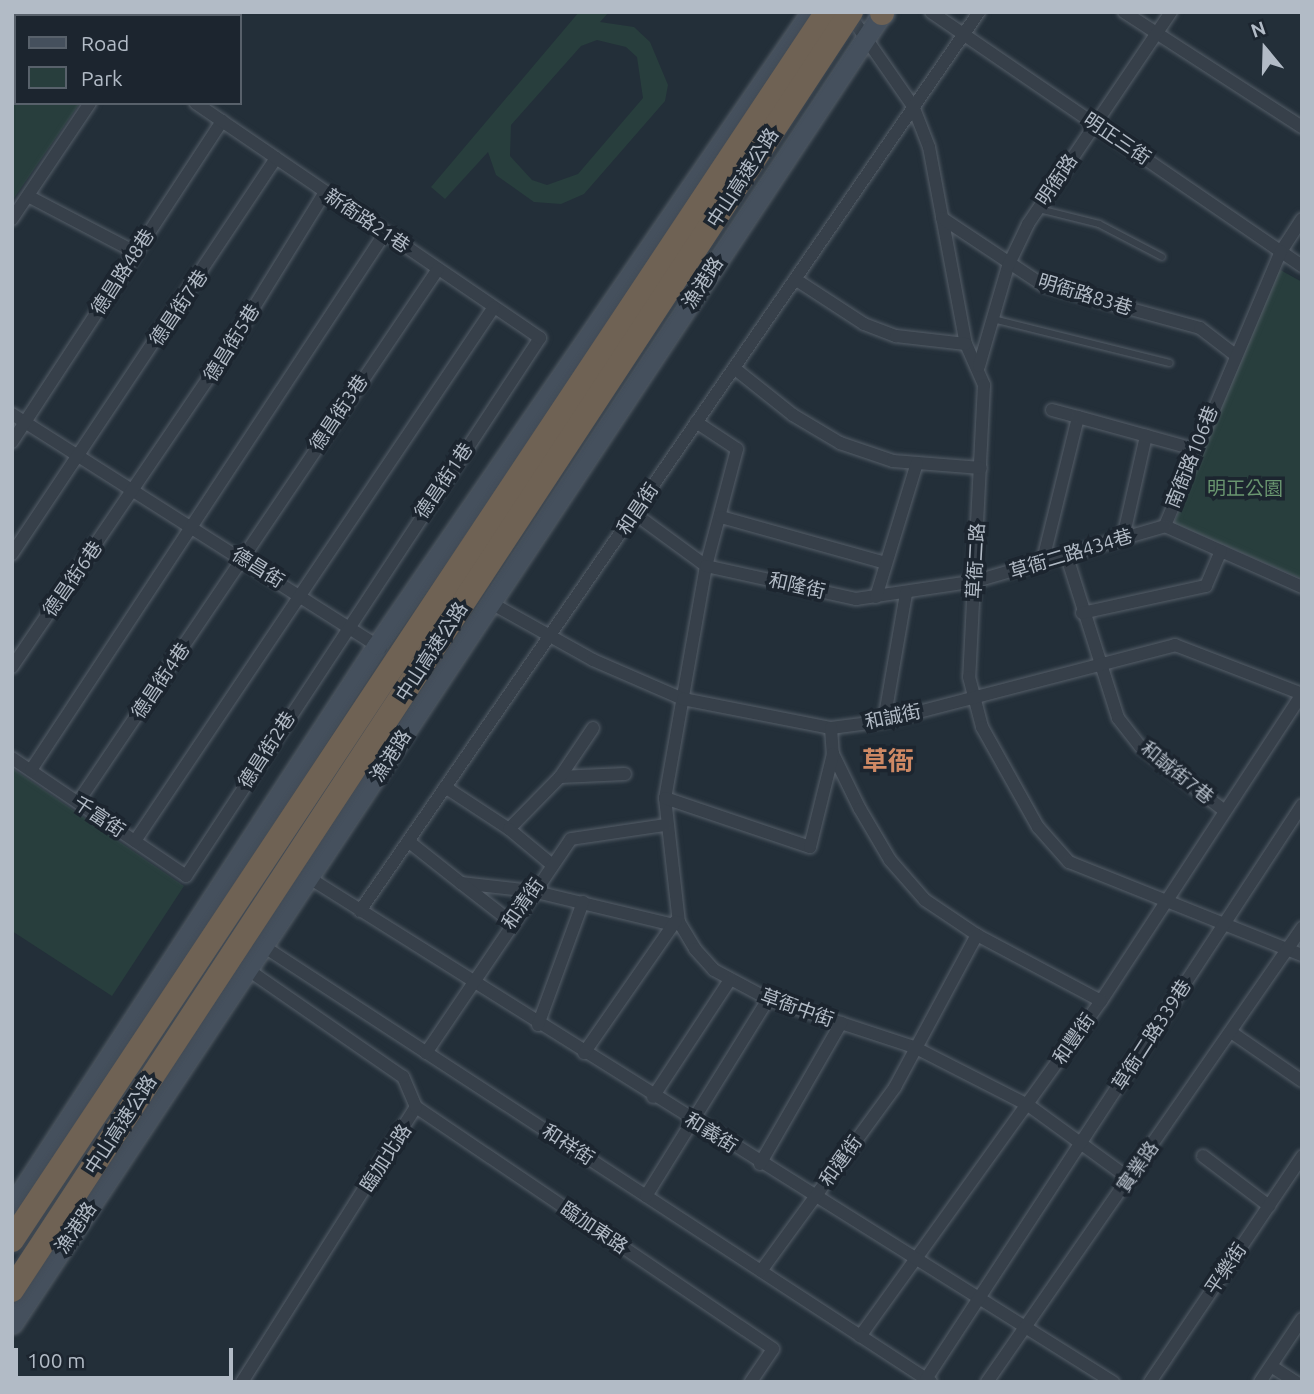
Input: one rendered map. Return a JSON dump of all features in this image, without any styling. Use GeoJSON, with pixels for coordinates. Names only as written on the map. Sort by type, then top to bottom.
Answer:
{"type":"FeatureCollection","features":[{"type":"Feature","properties":{"kind":"highway","name":"中山高速公路"},"geometry":{"type":"LineString","coordinates":[[12,1240],[828,12]]}},
{"type":"Feature","properties":{"kind":"highway","name":"中山高速公路"},"geometry":{"type":"LineString","coordinates":[[12,1290],[849,12]]}},
{"type":"Feature","properties":{"kind":"street"},"geometry":{"type":"LineString","coordinates":[[12,1206],[377,645],[811,12]]}},
{"type":"Feature","properties":{"kind":"street","name":"草衙二路"},"geometry":{"type":"LineString","coordinates":[[849,12],[864,39],[913,106],[932,159],[967,344],[979,366],[981,468],[973,699],[993,750],[1052,845],[1097,878],[1221,927],[1302,955]]}},
{"type":"Feature","properties":{"kind":"street","name":"漁港路"},"geometry":{"type":"LineString","coordinates":[[12,1324],[311,878],[883,12]]}},
{"type":"Feature","properties":{"kind":"street","name":"明正三街"},"geometry":{"type":"LineString","coordinates":[[932,12],[1302,266]]}},
{"type":"Feature","properties":{"kind":"street","name":"和昌街"},"geometry":{"type":"LineString","coordinates":[[360,911],[979,12]]}},
{"type":"Feature","properties":{"kind":"street"},"geometry":{"type":"LineString","coordinates":[[1124,12],[1302,127]]}},
{"type":"Feature","properties":{"kind":"street","name":"明衙路"},"geometry":{"type":"LineString","coordinates":[[979,366],[1008,266],[1037,209],[1158,36],[1171,12]]}},
{"type":"Feature","properties":{"kind":"street"},"geometry":{"type":"LineString","coordinates":[[12,219],[89,105]]}},
{"type":"Feature","properties":{"kind":"street","name":"新衙路21巷"},"geometry":{"type":"LineString","coordinates":[[198,105],[540,338]]}},
{"type":"Feature","properties":{"kind":"street","name":"德昌路48巷"},"geometry":{"type":"LineString","coordinates":[[12,442],[222,121]]}},
{"type":"Feature","properties":{"kind":"street","name":"德昌街7巷"},"geometry":{"type":"LineString","coordinates":[[12,554],[276,158]]}},
{"type":"Feature","properties":{"kind":"street","name":"德昌街5巷"},"geometry":{"type":"LineString","coordinates":[[135,491],[325,192]]}},
{"type":"Feature","properties":{"kind":"street"},"geometry":{"type":"LineString","coordinates":[[28,196],[135,252]]}},
{"type":"Feature","properties":{"kind":"street","name":"明衙路83巷"},"geometry":{"type":"LineString","coordinates":[[942,218],[1008,266],[1042,285],[1200,328],[1235,355]]}},
{"type":"Feature","properties":{"kind":"street","name":"南衙路106巷"},"geometry":{"type":"LineString","coordinates":[[1302,219],[1281,251],[1194,449],[1165,526],[1302,587]]}},
{"type":"Feature","properties":{"kind":"street"},"geometry":{"type":"LineString","coordinates":[[31,770],[188,525],[385,233]]}},
{"type":"Feature","properties":{"kind":"street","name":"德昌街3巷"},"geometry":{"type":"LineString","coordinates":[[243,559],[438,269]]}},
{"type":"Feature","properties":{"kind":"street"},"geometry":{"type":"LineString","coordinates":[[795,279],[886,332],[967,344]]}},
{"type":"Feature","properties":{"kind":"street"},"geometry":{"type":"LineString","coordinates":[[135,841],[494,307]]}},
{"type":"Feature","properties":{"kind":"street","name":"德昌街1巷"},"geometry":{"type":"LineString","coordinates":[[348,625],[540,338]]}},
{"type":"Feature","properties":{"kind":"street"},"geometry":{"type":"LineString","coordinates":[[734,368],[793,415],[840,443],[917,463],[981,468]]}},
{"type":"Feature","properties":{"kind":"street"},"geometry":{"type":"LineString","coordinates":[[1052,410],[1194,449]]}},
{"type":"Feature","properties":{"kind":"street","name":"德昌街"},"geometry":{"type":"LineString","coordinates":[[12,414],[348,625],[433,691]]}},
{"type":"Feature","properties":{"kind":"street"},"geometry":{"type":"LineString","coordinates":[[1042,564],[1078,417]]}},
{"type":"Feature","properties":{"kind":"street","name":"草衙中街"},"geometry":{"type":"LineString","coordinates":[[696,422],[737,449],[706,566],[665,798],[674,923],[695,949],[730,980],[768,999],[914,1047],[1028,1105],[1130,1178]]}},
{"type":"Feature","properties":{"kind":"street"},"geometry":{"type":"LineString","coordinates":[[1123,538],[1146,436]]}},
{"type":"Feature","properties":{"kind":"street"},"geometry":{"type":"LineString","coordinates":[[876,597],[917,463]]}},
{"type":"Feature","properties":{"kind":"street","name":"德昌街6巷"},"geometry":{"type":"LineString","coordinates":[[12,667],[135,491]]}},
{"type":"Feature","properties":{"kind":"street","name":"和隆街"},"geometry":{"type":"LineString","coordinates":[[635,514],[706,566],[856,599],[976,581]]}},
{"type":"Feature","properties":{"kind":"street"},"geometry":{"type":"LineString","coordinates":[[721,517],[886,564]]}},
{"type":"Feature","properties":{"kind":"street","name":"草衙二路434巷"},"geometry":{"type":"LineString","coordinates":[[976,581],[1067,557],[1165,526]]}},
{"type":"Feature","properties":{"kind":"street"},"geometry":{"type":"LineString","coordinates":[[1082,613],[1206,586],[1221,551]]}},
{"type":"Feature","properties":{"kind":"street","name":"和誠街7巷"},"geometry":{"type":"LineString","coordinates":[[1067,557],[1096,663],[1118,718],[1141,747],[1222,809]]}},
{"type":"Feature","properties":{"kind":"street","name":"德昌街4巷"},"geometry":{"type":"LineString","coordinates":[[78,802],[243,559]]}},
{"type":"Feature","properties":{"kind":"street"},"geometry":{"type":"LineString","coordinates":[[884,721],[906,593]]}},
{"type":"Feature","properties":{"kind":"street","name":"和誠街"},"geometry":{"type":"LineString","coordinates":[[491,603],[550,636],[683,699],[831,728],[884,721],[973,699],[1096,663],[1187,646],[1302,694],[1222,809],[1101,1001]]}},
{"type":"Feature","properties":{"kind":"street","name":"德昌街2巷"},"geometry":{"type":"LineString","coordinates":[[186,876],[348,625]]}},
{"type":"Feature","properties":{"kind":"street"},"geometry":{"type":"LineString","coordinates":[[509,829],[560,777],[593,728]]}},
{"type":"Feature","properties":{"kind":"street","name":"和豐街"},"geometry":{"type":"LineString","coordinates":[[831,728],[833,754],[890,860],[925,900],[977,935],[1101,1001],[860,1336]]}},
{"type":"Feature","properties":{"kind":"street"},"geometry":{"type":"LineString","coordinates":[[665,798],[810,847],[833,754]]}},
{"type":"Feature","properties":{"kind":"street","name":"千富街"},"geometry":{"type":"LineString","coordinates":[[12,758],[186,876]]}},
{"type":"Feature","properties":{"kind":"street"},"geometry":{"type":"LineString","coordinates":[[560,777],[625,774]]}},
{"type":"Feature","properties":{"kind":"street"},"geometry":{"type":"LineString","coordinates":[[445,787],[509,829],[551,864]]}},
{"type":"Feature","properties":{"kind":"street","name":"草衙二路339巷"},"geometry":{"type":"LineString","coordinates":[[928,1380],[1302,805]]}},
{"type":"Feature","properties":{"kind":"street","name":"和清街"},"geometry":{"type":"LineString","coordinates":[[426,1053],[510,921],[551,864],[580,834],[665,825]]}},
{"type":"Feature","properties":{"kind":"street"},"geometry":{"type":"LineString","coordinates":[[408,841],[510,921]]}},
{"type":"Feature","properties":{"kind":"street","name":"和義街"},"geometry":{"type":"LineString","coordinates":[[311,878],[692,1122],[1113,1382]]}},
{"type":"Feature","properties":{"kind":"street"},"geometry":{"type":"LineString","coordinates":[[461,883],[532,891],[674,923],[583,1053]]}},
{"type":"Feature","properties":{"kind":"street"},"geometry":{"type":"LineString","coordinates":[[538,1025],[583,902]]}},
{"type":"Feature","properties":{"kind":"street","name":"和祥街"},"geometry":{"type":"LineString","coordinates":[[206,906],[264,947],[928,1380]]}},
{"type":"Feature","properties":{"kind":"street","name":"實業路"},"geometry":{"type":"LineString","coordinates":[[988,1382],[1302,928]]}},
{"type":"Feature","properties":{"kind":"street","name":"臨加北路"},"geometry":{"type":"LineString","coordinates":[[190,931],[403,1077],[416,1107],[242,1382]]}},
{"type":"Feature","properties":{"kind":"street","name":"和運街"},"geometry":{"type":"LineString","coordinates":[[761,1271],[895,1087],[914,1047],[977,935]]}},
{"type":"Feature","properties":{"kind":"street"},"geometry":{"type":"LineString","coordinates":[[653,1097],[730,980]]}},
{"type":"Feature","properties":{"kind":"street"},"geometry":{"type":"LineString","coordinates":[[646,1196],[768,999]]}},
{"type":"Feature","properties":{"kind":"street"},"geometry":{"type":"LineString","coordinates":[[760,1164],[841,1023]]}},
{"type":"Feature","properties":{"kind":"street"},"geometry":{"type":"LineString","coordinates":[[1231,1032],[1302,1081]]}},
{"type":"Feature","properties":{"kind":"street","name":"臨加東路"},"geometry":{"type":"LineString","coordinates":[[416,1107],[773,1349],[751,1382]]}},
{"type":"Feature","properties":{"kind":"street"},"geometry":{"type":"LineString","coordinates":[[1203,1156],[1269,1206]]}},
{"type":"Feature","properties":{"kind":"street","name":"平樂街"},"geometry":{"type":"LineString","coordinates":[[1150,1382],[1302,1157]]}},
{"type":"Feature","properties":{"kind":"street"},"geometry":{"type":"LineString","coordinates":[[1260,1382],[1302,1318]]}},
{"type":"Feature","properties":{"kind":"street"},"geometry":{"type":"LineString","coordinates":[[1271,1366],[1296,1382]]}},
{"type":"Feature","properties":{"kind":"lane"},"geometry":{"type":"LineString","coordinates":[[1037,209],[1099,224],[1162,257]]}},
{"type":"Feature","properties":{"kind":"lane"},"geometry":{"type":"LineString","coordinates":[[993,319],[1170,363]]}},
{"type":"Feature","properties":{"kind":"green space"},"geometry":{"type":"Polygon","coordinates":[[[12,12],[20,14],[14,14],[14,105],[79,105],[12,201],[12,12]]]}},
{"type":"Feature","properties":{"kind":"green space"},"geometry":{"type":"Polygon","coordinates":[[[579,12],[609,12],[600,22],[634,27],[650,42],[668,85],[665,101],[584,194],[561,204],[534,202],[496,175],[488,152],[445,199],[431,187],[579,12]],[[597,40],[581,46],[511,125],[510,156],[532,180],[547,185],[578,174],[643,98],[637,57],[626,47],[597,40]]]}},
{"type":"Feature","properties":{"kind":"green space","name":"明正公園"},"geometry":{"type":"Polygon","coordinates":[[[1275,267],[1302,282],[1302,579],[1174,523],[1275,267]]]}},
{"type":"Feature","properties":{"kind":"green space"},"geometry":{"type":"Polygon","coordinates":[[[12,768],[184,886],[112,996],[12,931],[12,768]]]}},
{"type":"Feature","properties":{"kind":"district","name":"草衙"},"geometry":{"type":"Point","coordinates":[888,761]}}]}
